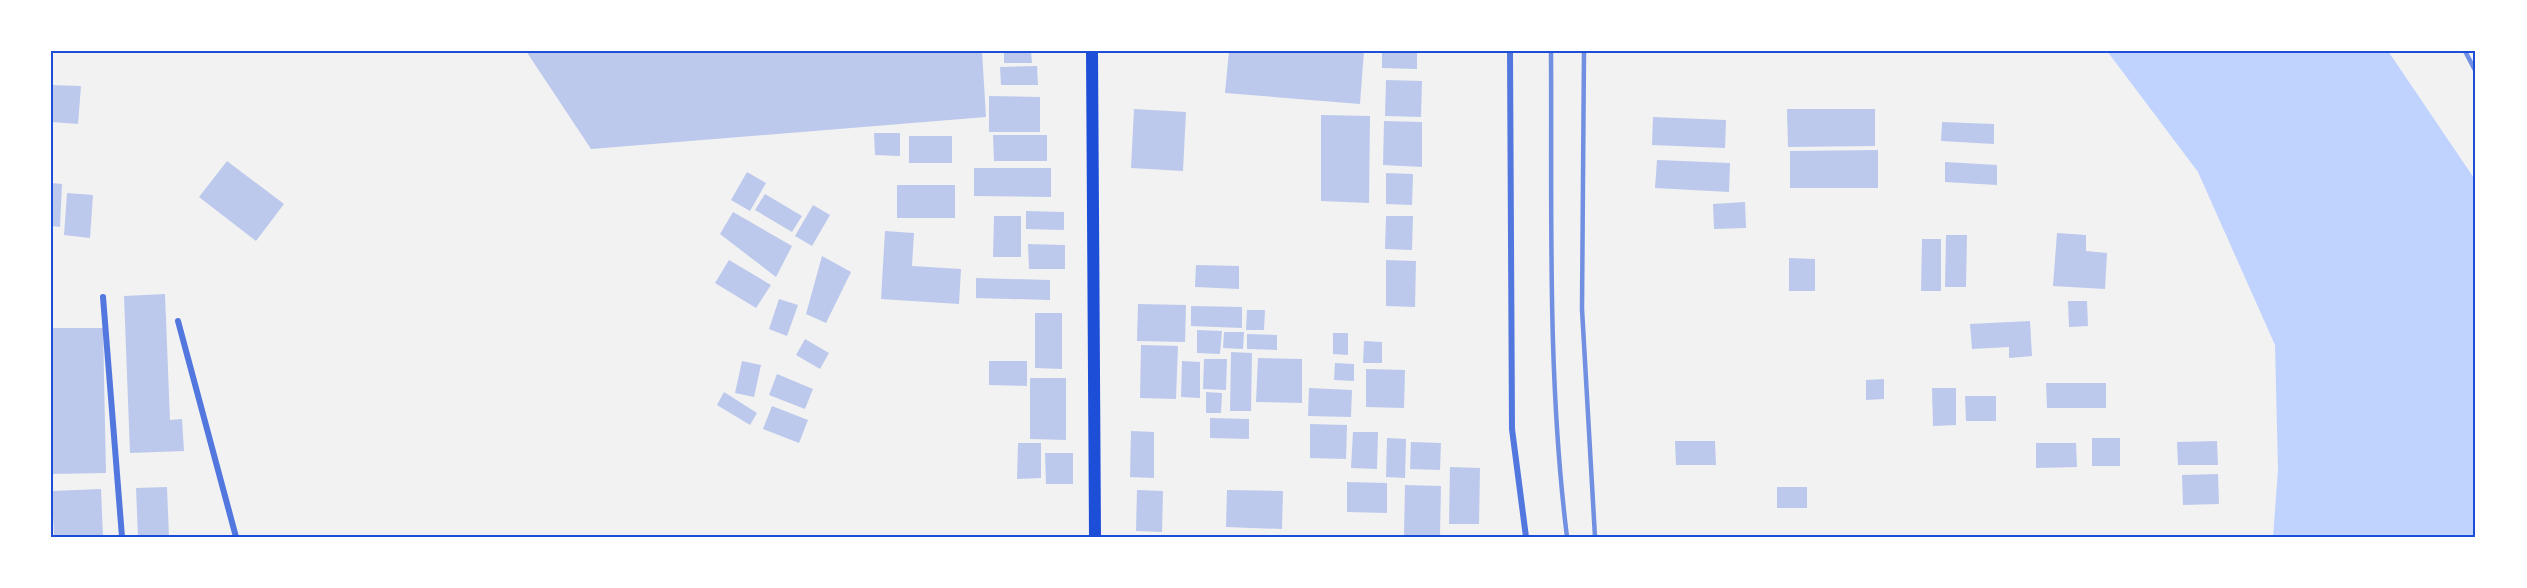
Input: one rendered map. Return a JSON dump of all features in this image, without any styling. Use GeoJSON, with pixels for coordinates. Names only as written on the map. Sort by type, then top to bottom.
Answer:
{"type":"FeatureCollection","features":[{"type":"Feature","properties":{"kind":"main road"},"geometry":{"type":"LineString","coordinates":[[1092,51],[1095,537]]}},
{"type":"Feature","properties":{"kind":"street"},"geometry":{"type":"LineString","coordinates":[[1510,51],[1512,429],[1526,537]]}},
{"type":"Feature","properties":{"kind":"street"},"geometry":{"type":"LineString","coordinates":[[104,297],[122,537]]}},
{"type":"Feature","properties":{"kind":"street"},"geometry":{"type":"LineString","coordinates":[[178,321],[236,537]]}},
{"type":"Feature","properties":{"kind":"water"},"geometry":{"type":"Polygon","coordinates":[[[2107,51],[2388,51],[2476,181],[2476,537],[2273,537],[2278,470],[2275,345],[2198,172],[2107,51]]]}},
{"type":"Feature","properties":{"kind":"building"},"geometry":{"type":"Polygon","coordinates":[[[526,51],[982,51],[986,117],[591,149],[526,51]]]}},
{"type":"Feature","properties":{"kind":"building"},"geometry":{"type":"Polygon","coordinates":[[[1004,51],[1031,51],[1032,63],[1004,63],[1004,51]]]}},
{"type":"Feature","properties":{"kind":"building"},"geometry":{"type":"Polygon","coordinates":[[[1229,51],[1364,51],[1360,104],[1225,93],[1229,51]]]}},
{"type":"Feature","properties":{"kind":"building"},"geometry":{"type":"Polygon","coordinates":[[[1382,51],[1417,51],[1417,69],[1382,68],[1382,51]]]}},
{"type":"Feature","properties":{"kind":"building"},"geometry":{"type":"Polygon","coordinates":[[[1037,66],[1038,85],[1001,85],[1000,67],[1037,66]]]}},
{"type":"Feature","properties":{"kind":"building"},"geometry":{"type":"Polygon","coordinates":[[[1386,80],[1422,81],[1421,117],[1385,116],[1386,80]]]}},
{"type":"Feature","properties":{"kind":"building"},"geometry":{"type":"Polygon","coordinates":[[[51,85],[81,86],[78,124],[51,122],[51,85]]]}},
{"type":"Feature","properties":{"kind":"building"},"geometry":{"type":"Polygon","coordinates":[[[989,96],[1040,97],[1040,132],[989,132],[989,96]]]}},
{"type":"Feature","properties":{"kind":"building"},"geometry":{"type":"Polygon","coordinates":[[[1134,109],[1186,112],[1183,171],[1131,168],[1134,109]]]}},
{"type":"Feature","properties":{"kind":"building"},"geometry":{"type":"Polygon","coordinates":[[[1787,109],[1875,109],[1875,146],[1788,147],[1787,109]]]}},
{"type":"Feature","properties":{"kind":"building"},"geometry":{"type":"Polygon","coordinates":[[[1321,115],[1370,116],[1369,203],[1321,201],[1321,115]]]}},
{"type":"Feature","properties":{"kind":"building"},"geometry":{"type":"Polygon","coordinates":[[[1653,117],[1726,120],[1725,148],[1652,145],[1653,117]]]}},
{"type":"Feature","properties":{"kind":"building"},"geometry":{"type":"Polygon","coordinates":[[[1384,121],[1422,122],[1422,167],[1383,165],[1384,121]]]}},
{"type":"Feature","properties":{"kind":"building"},"geometry":{"type":"Polygon","coordinates":[[[1942,122],[1994,124],[1994,144],[1941,141],[1942,122]]]}},
{"type":"Feature","properties":{"kind":"building"},"geometry":{"type":"Polygon","coordinates":[[[874,133],[900,133],[900,156],[875,155],[874,133]]]}},
{"type":"Feature","properties":{"kind":"building"},"geometry":{"type":"Polygon","coordinates":[[[993,135],[1047,135],[1047,161],[994,161],[993,135]]]}},
{"type":"Feature","properties":{"kind":"building"},"geometry":{"type":"Polygon","coordinates":[[[909,136],[952,136],[952,163],[909,163],[909,136]]]}},
{"type":"Feature","properties":{"kind":"building"},"geometry":{"type":"Polygon","coordinates":[[[1878,150],[1878,188],[1790,188],[1790,151],[1878,150]]]}},
{"type":"Feature","properties":{"kind":"building"},"geometry":{"type":"Polygon","coordinates":[[[1657,160],[1730,163],[1729,192],[1655,188],[1657,160]]]}},
{"type":"Feature","properties":{"kind":"building"},"geometry":{"type":"Polygon","coordinates":[[[227,161],[284,204],[256,241],[199,197],[227,161]]]}},
{"type":"Feature","properties":{"kind":"building"},"geometry":{"type":"Polygon","coordinates":[[[1945,162],[1997,165],[1997,185],[1945,182],[1945,162]]]}},
{"type":"Feature","properties":{"kind":"building"},"geometry":{"type":"Polygon","coordinates":[[[974,168],[1051,168],[1051,197],[974,196],[974,168]]]}},
{"type":"Feature","properties":{"kind":"building"},"geometry":{"type":"Polygon","coordinates":[[[747,172],[766,183],[750,211],[731,200],[747,172]]]}},
{"type":"Feature","properties":{"kind":"building"},"geometry":{"type":"Polygon","coordinates":[[[1386,173],[1413,174],[1412,205],[1386,204],[1386,173]]]}},
{"type":"Feature","properties":{"kind":"building"},"geometry":{"type":"Polygon","coordinates":[[[51,183],[62,184],[60,227],[51,226],[51,183]]]}},
{"type":"Feature","properties":{"kind":"building"},"geometry":{"type":"Polygon","coordinates":[[[897,185],[955,185],[955,218],[897,218],[897,185]]]}},
{"type":"Feature","properties":{"kind":"building"},"geometry":{"type":"Polygon","coordinates":[[[67,193],[93,195],[90,238],[64,235],[67,193]]]}},
{"type":"Feature","properties":{"kind":"building"},"geometry":{"type":"Polygon","coordinates":[[[765,194],[802,216],[792,232],[755,210],[765,194]]]}},
{"type":"Feature","properties":{"kind":"building"},"geometry":{"type":"Polygon","coordinates":[[[1745,202],[1746,228],[1714,229],[1713,204],[1745,202]]]}},
{"type":"Feature","properties":{"kind":"building"},"geometry":{"type":"Polygon","coordinates":[[[813,205],[830,215],[812,246],[795,236],[813,205]]]}},
{"type":"Feature","properties":{"kind":"building"},"geometry":{"type":"Polygon","coordinates":[[[1026,211],[1064,212],[1064,230],[1026,229],[1026,211]]]}},
{"type":"Feature","properties":{"kind":"building"},"geometry":{"type":"Polygon","coordinates":[[[733,212],[792,246],[776,277],[720,234],[733,212]]]}},
{"type":"Feature","properties":{"kind":"building"},"geometry":{"type":"Polygon","coordinates":[[[994,216],[1021,216],[1021,257],[993,257],[994,216]]]}},
{"type":"Feature","properties":{"kind":"building"},"geometry":{"type":"Polygon","coordinates":[[[1386,216],[1413,216],[1412,250],[1385,249],[1386,216]]]}},
{"type":"Feature","properties":{"kind":"building"},"geometry":{"type":"Polygon","coordinates":[[[885,231],[914,233],[912,266],[961,269],[959,304],[881,299],[885,231]]]}},
{"type":"Feature","properties":{"kind":"building"},"geometry":{"type":"Polygon","coordinates":[[[2057,233],[2086,235],[2086,251],[2107,253],[2105,289],[2053,286],[2057,233]]]}},
{"type":"Feature","properties":{"kind":"building"},"geometry":{"type":"Polygon","coordinates":[[[1946,235],[1967,235],[1966,287],[1945,287],[1946,235]]]}},
{"type":"Feature","properties":{"kind":"building"},"geometry":{"type":"Polygon","coordinates":[[[1922,239],[1941,239],[1941,291],[1921,291],[1922,239]]]}},
{"type":"Feature","properties":{"kind":"building"},"geometry":{"type":"Polygon","coordinates":[[[1028,244],[1065,245],[1065,269],[1029,269],[1028,244]]]}},
{"type":"Feature","properties":{"kind":"building"},"geometry":{"type":"Polygon","coordinates":[[[822,256],[851,272],[826,323],[806,314],[822,256]]]}},
{"type":"Feature","properties":{"kind":"building"},"geometry":{"type":"Polygon","coordinates":[[[1789,258],[1815,259],[1815,291],[1789,291],[1789,258]]]}},
{"type":"Feature","properties":{"kind":"building"},"geometry":{"type":"Polygon","coordinates":[[[729,260],[771,285],[756,308],[715,283],[729,260]]]}},
{"type":"Feature","properties":{"kind":"building"},"geometry":{"type":"Polygon","coordinates":[[[1386,260],[1416,261],[1415,307],[1386,306],[1386,260]]]}},
{"type":"Feature","properties":{"kind":"building"},"geometry":{"type":"Polygon","coordinates":[[[1196,265],[1239,266],[1239,289],[1195,287],[1196,265]]]}},
{"type":"Feature","properties":{"kind":"building"},"geometry":{"type":"Polygon","coordinates":[[[976,278],[1050,280],[1050,300],[976,298],[976,278]]]}},
{"type":"Feature","properties":{"kind":"building"},"geometry":{"type":"Polygon","coordinates":[[[165,294],[170,420],[182,419],[184,451],[130,453],[124,296],[165,294]]]}},
{"type":"Feature","properties":{"kind":"building"},"geometry":{"type":"Polygon","coordinates":[[[779,299],[798,305],[787,336],[769,329],[779,299]]]}},
{"type":"Feature","properties":{"kind":"building"},"geometry":{"type":"Polygon","coordinates":[[[2068,301],[2087,301],[2088,326],[2069,327],[2068,301]]]}},
{"type":"Feature","properties":{"kind":"building"},"geometry":{"type":"Polygon","coordinates":[[[1138,304],[1186,305],[1185,342],[1137,341],[1138,304]]]}},
{"type":"Feature","properties":{"kind":"building"},"geometry":{"type":"Polygon","coordinates":[[[1191,306],[1242,307],[1242,328],[1191,326],[1191,306]]]}},
{"type":"Feature","properties":{"kind":"building"},"geometry":{"type":"Polygon","coordinates":[[[1247,310],[1265,310],[1264,330],[1246,330],[1247,310]]]}},
{"type":"Feature","properties":{"kind":"building"},"geometry":{"type":"Polygon","coordinates":[[[1035,313],[1062,313],[1062,369],[1035,368],[1035,313]]]}},
{"type":"Feature","properties":{"kind":"building"},"geometry":{"type":"Polygon","coordinates":[[[2030,321],[2032,356],[2009,358],[2009,347],[1972,349],[1970,324],[2030,321]]]}},
{"type":"Feature","properties":{"kind":"building"},"geometry":{"type":"Polygon","coordinates":[[[51,328],[103,328],[106,473],[51,474],[51,328]]]}},
{"type":"Feature","properties":{"kind":"building"},"geometry":{"type":"Polygon","coordinates":[[[1197,330],[1222,331],[1220,354],[1197,353],[1197,330]]]}},
{"type":"Feature","properties":{"kind":"building"},"geometry":{"type":"Polygon","coordinates":[[[1224,332],[1244,332],[1243,349],[1223,348],[1224,332]]]}},
{"type":"Feature","properties":{"kind":"building"},"geometry":{"type":"Polygon","coordinates":[[[1333,333],[1348,333],[1348,355],[1333,354],[1333,333]]]}},
{"type":"Feature","properties":{"kind":"building"},"geometry":{"type":"Polygon","coordinates":[[[1247,334],[1277,335],[1277,350],[1247,349],[1247,334]]]}},
{"type":"Feature","properties":{"kind":"building"},"geometry":{"type":"Polygon","coordinates":[[[805,339],[829,353],[820,369],[796,355],[805,339]]]}},
{"type":"Feature","properties":{"kind":"building"},"geometry":{"type":"Polygon","coordinates":[[[1364,341],[1382,342],[1382,363],[1363,363],[1364,341]]]}},
{"type":"Feature","properties":{"kind":"building"},"geometry":{"type":"Polygon","coordinates":[[[1141,345],[1178,346],[1176,399],[1140,398],[1141,345]]]}},
{"type":"Feature","properties":{"kind":"building"},"geometry":{"type":"Polygon","coordinates":[[[1231,352],[1252,353],[1251,411],[1230,411],[1231,352]]]}},
{"type":"Feature","properties":{"kind":"building"},"geometry":{"type":"Polygon","coordinates":[[[1258,358],[1302,359],[1302,403],[1256,402],[1258,358]]]}},
{"type":"Feature","properties":{"kind":"building"},"geometry":{"type":"Polygon","coordinates":[[[1204,359],[1227,359],[1226,390],[1203,389],[1204,359]]]}},
{"type":"Feature","properties":{"kind":"building"},"geometry":{"type":"Polygon","coordinates":[[[742,361],[761,365],[754,397],[735,393],[742,361]]]}},
{"type":"Feature","properties":{"kind":"building"},"geometry":{"type":"Polygon","coordinates":[[[989,361],[1027,361],[1027,386],[989,385],[989,361]]]}},
{"type":"Feature","properties":{"kind":"building"},"geometry":{"type":"Polygon","coordinates":[[[1182,361],[1200,362],[1200,398],[1181,397],[1182,361]]]}},
{"type":"Feature","properties":{"kind":"building"},"geometry":{"type":"Polygon","coordinates":[[[1335,363],[1354,364],[1354,381],[1334,380],[1335,363]]]}},
{"type":"Feature","properties":{"kind":"building"},"geometry":{"type":"Polygon","coordinates":[[[1366,369],[1405,370],[1404,408],[1366,407],[1366,369]]]}},
{"type":"Feature","properties":{"kind":"building"},"geometry":{"type":"Polygon","coordinates":[[[777,374],[813,389],[805,409],[769,395],[777,374]]]}},
{"type":"Feature","properties":{"kind":"building"},"geometry":{"type":"Polygon","coordinates":[[[1030,378],[1066,378],[1066,440],[1030,439],[1030,378]]]}},
{"type":"Feature","properties":{"kind":"building"},"geometry":{"type":"Polygon","coordinates":[[[1884,379],[1884,399],[1866,400],[1866,380],[1884,379]]]}},
{"type":"Feature","properties":{"kind":"building"},"geometry":{"type":"Polygon","coordinates":[[[2046,383],[2106,383],[2106,408],[2047,408],[2046,383]]]}},
{"type":"Feature","properties":{"kind":"building"},"geometry":{"type":"Polygon","coordinates":[[[1309,388],[1352,390],[1351,417],[1308,416],[1309,388]]]}},
{"type":"Feature","properties":{"kind":"building"},"geometry":{"type":"Polygon","coordinates":[[[1932,388],[1956,388],[1956,425],[1933,426],[1932,388]]]}},
{"type":"Feature","properties":{"kind":"building"},"geometry":{"type":"Polygon","coordinates":[[[724,392],[757,413],[750,425],[717,405],[724,392]]]}},
{"type":"Feature","properties":{"kind":"building"},"geometry":{"type":"Polygon","coordinates":[[[1206,392],[1222,393],[1221,413],[1206,413],[1206,392]]]}},
{"type":"Feature","properties":{"kind":"building"},"geometry":{"type":"Polygon","coordinates":[[[1965,396],[1996,396],[1996,421],[1966,421],[1965,396]]]}},
{"type":"Feature","properties":{"kind":"building"},"geometry":{"type":"Polygon","coordinates":[[[772,406],[808,420],[799,443],[763,429],[772,406]]]}},
{"type":"Feature","properties":{"kind":"building"},"geometry":{"type":"Polygon","coordinates":[[[1210,418],[1249,419],[1249,439],[1210,438],[1210,418]]]}},
{"type":"Feature","properties":{"kind":"building"},"geometry":{"type":"Polygon","coordinates":[[[1310,424],[1347,425],[1346,459],[1310,458],[1310,424]]]}},
{"type":"Feature","properties":{"kind":"building"},"geometry":{"type":"Polygon","coordinates":[[[1131,431],[1154,432],[1154,478],[1130,477],[1131,431]]]}},
{"type":"Feature","properties":{"kind":"building"},"geometry":{"type":"Polygon","coordinates":[[[1353,432],[1378,432],[1377,469],[1351,468],[1353,432]]]}},
{"type":"Feature","properties":{"kind":"building"},"geometry":{"type":"Polygon","coordinates":[[[1387,438],[1406,439],[1405,478],[1386,477],[1387,438]]]}},
{"type":"Feature","properties":{"kind":"building"},"geometry":{"type":"Polygon","coordinates":[[[2092,438],[2120,438],[2120,466],[2092,466],[2092,438]]]}},
{"type":"Feature","properties":{"kind":"building"},"geometry":{"type":"Polygon","coordinates":[[[1675,441],[1715,441],[1716,465],[1676,465],[1675,441]]]}},
{"type":"Feature","properties":{"kind":"building"},"geometry":{"type":"Polygon","coordinates":[[[2217,441],[2218,465],[2178,465],[2177,442],[2217,441]]]}},
{"type":"Feature","properties":{"kind":"building"},"geometry":{"type":"Polygon","coordinates":[[[1411,442],[1441,443],[1440,470],[1410,469],[1411,442]]]}},
{"type":"Feature","properties":{"kind":"building"},"geometry":{"type":"Polygon","coordinates":[[[1018,443],[1041,443],[1041,478],[1017,479],[1018,443]]]}},
{"type":"Feature","properties":{"kind":"building"},"geometry":{"type":"Polygon","coordinates":[[[2036,443],[2076,443],[2077,467],[2036,468],[2036,443]]]}},
{"type":"Feature","properties":{"kind":"building"},"geometry":{"type":"Polygon","coordinates":[[[1045,453],[1073,453],[1073,484],[1046,484],[1045,453]]]}},
{"type":"Feature","properties":{"kind":"building"},"geometry":{"type":"Polygon","coordinates":[[[1450,467],[1480,468],[1479,524],[1449,524],[1450,467]]]}},
{"type":"Feature","properties":{"kind":"building"},"geometry":{"type":"Polygon","coordinates":[[[2218,474],[2219,504],[2183,505],[2182,475],[2218,474]]]}},
{"type":"Feature","properties":{"kind":"building"},"geometry":{"type":"Polygon","coordinates":[[[1347,482],[1387,483],[1387,513],[1347,512],[1347,482]]]}},
{"type":"Feature","properties":{"kind":"building"},"geometry":{"type":"Polygon","coordinates":[[[1405,485],[1441,486],[1440,535],[1404,535],[1405,485]]]}},
{"type":"Feature","properties":{"kind":"building"},"geometry":{"type":"Polygon","coordinates":[[[167,487],[169,537],[138,537],[136,488],[167,487]]]}},
{"type":"Feature","properties":{"kind":"building"},"geometry":{"type":"Polygon","coordinates":[[[1777,487],[1807,487],[1807,508],[1777,508],[1777,487]]]}},
{"type":"Feature","properties":{"kind":"building"},"geometry":{"type":"Polygon","coordinates":[[[101,489],[103,537],[54,537],[52,491],[101,489]]]}},
{"type":"Feature","properties":{"kind":"building"},"geometry":{"type":"Polygon","coordinates":[[[1137,490],[1163,491],[1162,532],[1136,531],[1137,490]]]}},
{"type":"Feature","properties":{"kind":"building"},"geometry":{"type":"Polygon","coordinates":[[[1227,490],[1283,491],[1282,529],[1226,527],[1227,490]]]}},
{"type":"Feature","properties":{"kind":"railway"},"geometry":{"type":"LineString","coordinates":[[1551,51],[1553,355],[1567,537]]}},
{"type":"Feature","properties":{"kind":"railway"},"geometry":{"type":"LineString","coordinates":[[1584,51],[1582,309],[1595,537]]}},
{"type":"Feature","properties":{"kind":"railway"},"geometry":{"type":"LineString","coordinates":[[2465,51],[2476,72]]}}]}
